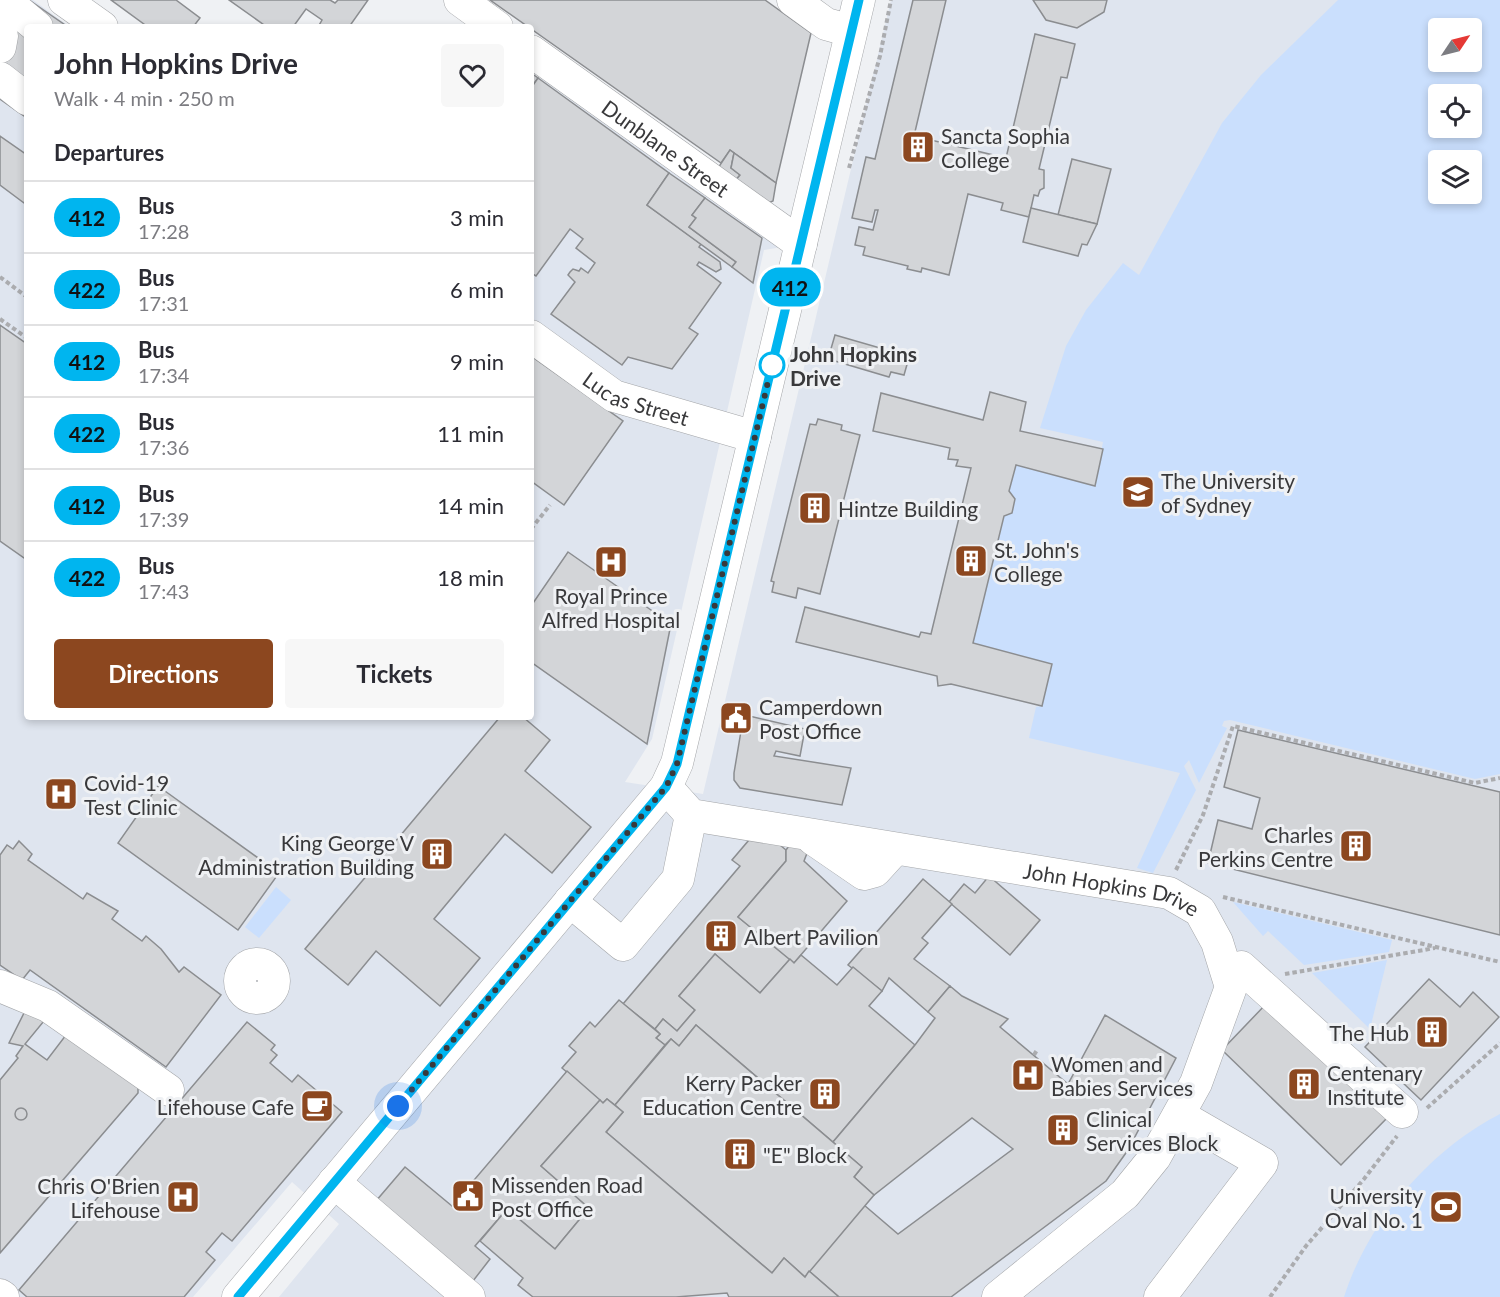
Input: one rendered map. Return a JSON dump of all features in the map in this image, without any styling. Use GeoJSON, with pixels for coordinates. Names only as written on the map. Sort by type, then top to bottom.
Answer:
{"type":"FeatureCollection","features":[{"type":"Feature","properties":{"kind":"street"},"geometry":{"type":"LineString","coordinates":[[64,0],[98,24]]}},
{"type":"Feature","properties":{"kind":"street"},"geometry":{"type":"LineString","coordinates":[[460,0],[494,24]]}},
{"type":"Feature","properties":{"kind":"street"},"geometry":{"type":"LineString","coordinates":[[793,0],[826,24],[851,31]]}},
{"type":"Feature","properties":{"kind":"street"},"geometry":{"type":"LineString","coordinates":[[238,1297],[666,787],[677,764],[859,0]]}},
{"type":"Feature","properties":{"kind":"street"},"geometry":{"type":"LineString","coordinates":[[0,33],[2,36],[0,47]]}},
{"type":"Feature","properties":{"kind":"street","name":"Dunblane Street"},"geometry":{"type":"LineString","coordinates":[[534,53],[801,244]]}},
{"type":"Feature","properties":{"kind":"street","name":"Lucas Street"},"geometry":{"type":"LineString","coordinates":[[534,338],[614,396],[755,437]]}},
{"type":"Feature","properties":{"kind":"street"},"geometry":{"type":"LineString","coordinates":[[570,901],[623,945],[678,879],[691,815],[666,787]]}},
{"type":"Feature","properties":{"kind":"street","name":"John Hopkins Drive"},"geometry":{"type":"LineString","coordinates":[[691,815],[1169,892],[1200,911],[1217,942],[1228,971],[1231,987],[1196,1083],[1155,1156],[1125,1194],[998,1297]]}},
{"type":"Feature","properties":{"kind":"street"},"geometry":{"type":"LineString","coordinates":[[1228,971],[1241,967],[1408,1119]]}},
{"type":"Feature","properties":{"kind":"street"},"geometry":{"type":"LineString","coordinates":[[0,986],[48,1006],[168,1089]]}},
{"type":"Feature","properties":{"kind":"street"},"geometry":{"type":"LineString","coordinates":[[1160,1297],[1262,1163],[1179,1115]]}},
{"type":"Feature","properties":{"kind":"street"},"geometry":{"type":"LineString","coordinates":[[334,1182],[470,1297]]}},
{"type":"Feature","properties":{"kind":"path"},"geometry":{"type":"LineString","coordinates":[[847,175],[880,56],[891,0]]}},
{"type":"Feature","properties":{"kind":"path"},"geometry":{"type":"LineString","coordinates":[[0,277],[24,295]]}},
{"type":"Feature","properties":{"kind":"path"},"geometry":{"type":"LineString","coordinates":[[0,319],[24,336]]}},
{"type":"Feature","properties":{"kind":"path"},"geometry":{"type":"LineString","coordinates":[[534,525],[550,505]]}},
{"type":"Feature","properties":{"kind":"path"},"geometry":{"type":"LineString","coordinates":[[1172,878],[1203,815],[1233,726],[1475,783],[1500,778]]}},
{"type":"Feature","properties":{"kind":"path"},"geometry":{"type":"LineString","coordinates":[[1218,896],[1500,962]]}},
{"type":"Feature","properties":{"kind":"path"},"geometry":{"type":"LineString","coordinates":[[1278,976],[1293,971],[1438,948]]}},
{"type":"Feature","properties":{"kind":"path"},"geometry":{"type":"LineString","coordinates":[[1270,1297],[1306,1246],[1364,1179],[1408,1119],[1500,1043]]}},
{"type":"Feature","properties":{"kind":"shaded area"},"geometry":{"type":"Polygon","coordinates":[[[0,0],[33,0],[66,24],[24,24],[24,720],[534,720],[534,86],[540,78],[759,234],[801,244],[764,250],[652,739],[625,782],[703,794],[891,0],[1500,0],[1500,1297],[279,1297],[339,1224],[292,1182],[193,1297],[0,1297],[0,0]]]}},
{"type":"Feature","properties":{"kind":"shaded area"},"geometry":{"type":"Polygon","coordinates":[[[1338,0],[1500,0],[1500,774],[1475,779],[1230,720],[1224,721],[1222,726],[1227,728],[1199,783],[1189,760],[1184,766],[1196,790],[1153,873],[1137,868],[1180,773],[1029,738],[1036,707],[1042,706],[1052,664],[973,643],[1004,516],[1015,499],[1009,491],[1016,465],[1095,485],[1103,442],[1040,428],[1066,346],[1086,310],[1123,263],[1139,275],[1222,123],[1261,75],[1338,0]]]}},
{"type":"Feature","properties":{"kind":"shaded area"},"geometry":{"type":"Polygon","coordinates":[[[276,887],[291,900],[259,938],[245,927],[276,887]]]}},
{"type":"Feature","properties":{"kind":"shaded area"},"geometry":{"type":"Polygon","coordinates":[[[1233,902],[1392,940],[1389,952],[1304,965],[1268,931],[1263,936],[1233,902]]]}},
{"type":"Feature","properties":{"kind":"shaded area"},"geometry":{"type":"Polygon","coordinates":[[[1387,960],[1370,1029],[1312,973],[1387,960]]]}},
{"type":"Feature","properties":{"kind":"shaded area","name":"University Oval No. 1"},"geometry":{"type":"Polygon","coordinates":[[[1500,1114],[1500,1297],[1344,1297],[1369,1241],[1385,1215],[1405,1190],[1449,1147],[1500,1114]]]}},
{"type":"Feature","properties":{"kind":"building"},"geometry":{"type":"Polygon","coordinates":[[[0,0],[29,0],[64,24],[24,24],[24,116],[0,99],[0,0]]]}},
{"type":"Feature","properties":{"kind":"building"},"geometry":{"type":"Polygon","coordinates":[[[111,0],[176,0],[200,18],[195,24],[144,24],[111,0]]]}},
{"type":"Feature","properties":{"kind":"building"},"geometry":{"type":"Polygon","coordinates":[[[229,0],[330,0],[335,3],[338,0],[368,0],[351,24],[320,24],[322,20],[306,9],[295,24],[263,24],[229,0]]]}},
{"type":"Feature","properties":{"kind":"building"},"geometry":{"type":"Polygon","coordinates":[[[490,0],[765,0],[811,33],[776,183],[730,150],[721,163],[534,31],[534,24],[524,24],[490,0]]]}},
{"type":"Feature","properties":{"kind":"building","name":"Sancta Sophia College"},"geometry":{"type":"Polygon","coordinates":[[[913,0],[946,0],[914,136],[1006,158],[1035,34],[1075,44],[1067,78],[1061,77],[1039,169],[1044,170],[1044,188],[1040,190],[1038,196],[1034,195],[1029,217],[1001,210],[1003,203],[968,194],[949,275],[922,268],[921,272],[907,269],[908,266],[863,255],[865,247],[855,245],[859,227],[873,230],[878,210],[875,210],[872,222],[852,218],[866,157],[875,159],[913,0]]]}},
{"type":"Feature","properties":{"kind":"building"},"geometry":{"type":"Polygon","coordinates":[[[1033,0],[1107,0],[1104,12],[1077,28],[1046,20],[1033,0]]]}},
{"type":"Feature","properties":{"kind":"building"},"geometry":{"type":"Polygon","coordinates":[[[538,78],[669,173],[647,205],[701,244],[699,247],[720,262],[721,269],[716,272],[699,262],[697,265],[721,283],[689,328],[698,334],[672,369],[628,357],[622,365],[551,314],[575,282],[568,275],[570,272],[573,269],[579,271],[581,268],[588,273],[595,263],[576,248],[583,239],[570,229],[536,276],[534,275],[534,84],[538,78]]]}},
{"type":"Feature","properties":{"kind":"building"},"geometry":{"type":"Polygon","coordinates":[[[0,136],[24,153],[24,203],[0,185],[0,136]]]}},
{"type":"Feature","properties":{"kind":"building"},"geometry":{"type":"Polygon","coordinates":[[[730,150],[734,153],[731,168],[740,175],[735,181],[718,168],[730,150]]]}},
{"type":"Feature","properties":{"kind":"building"},"geometry":{"type":"Polygon","coordinates":[[[734,153],[776,183],[773,201],[766,204],[735,181],[740,175],[731,168],[734,153]]]}},
{"type":"Feature","properties":{"kind":"building"},"geometry":{"type":"Polygon","coordinates":[[[1072,159],[1111,169],[1097,224],[1058,215],[1072,159]]]}},
{"type":"Feature","properties":{"kind":"building"},"geometry":{"type":"Polygon","coordinates":[[[669,173],[705,198],[692,215],[696,218],[689,227],[736,262],[732,267],[647,205],[669,173]]]}},
{"type":"Feature","properties":{"kind":"building"},"geometry":{"type":"Polygon","coordinates":[[[705,198],[762,238],[753,283],[732,267],[736,262],[689,227],[696,218],[692,215],[705,198]]]}},
{"type":"Feature","properties":{"kind":"building"},"geometry":{"type":"Polygon","coordinates":[[[1031,208],[1097,224],[1087,245],[1082,244],[1078,256],[1023,242],[1031,208]]]}},
{"type":"Feature","properties":{"kind":"building"},"geometry":{"type":"Polygon","coordinates":[[[0,325],[24,342],[24,558],[0,541],[0,325]]]}},
{"type":"Feature","properties":{"kind":"building"},"geometry":{"type":"Polygon","coordinates":[[[835,335],[894,352],[893,357],[908,361],[904,375],[891,372],[889,377],[828,359],[835,335]]]}},
{"type":"Feature","properties":{"kind":"building"},"geometry":{"type":"Polygon","coordinates":[[[534,358],[623,421],[564,505],[534,483],[534,358]]]}},
{"type":"Feature","properties":{"kind":"building","name":"St. John's College"},"geometry":{"type":"Polygon","coordinates":[[[990,392],[1026,402],[1020,431],[1103,449],[1095,486],[1016,465],[1009,491],[1015,499],[1012,513],[1004,516],[973,643],[1052,664],[1042,706],[951,684],[938,686],[937,676],[796,642],[805,607],[919,637],[921,632],[931,634],[971,468],[956,466],[958,460],[948,459],[950,448],[873,431],[881,393],[983,420],[990,392]]]}},
{"type":"Feature","properties":{"kind":"building","name":"Hintze Building"},"geometry":{"type":"Polygon","coordinates":[[[818,419],[842,425],[841,430],[860,435],[820,594],[798,588],[796,598],[772,592],[774,582],[771,581],[810,424],[816,425],[818,419]]]}},
{"type":"Feature","properties":{"kind":"building"},"geometry":{"type":"Polygon","coordinates":[[[568,552],[671,624],[647,744],[534,664],[534,602],[568,552]]]}},
{"type":"Feature","properties":{"kind":"building"},"geometry":{"type":"Polygon","coordinates":[[[728,711],[805,729],[800,756],[776,751],[774,756],[851,768],[842,805],[740,788],[734,780],[734,773],[741,731],[725,726],[728,711]]]}},
{"type":"Feature","properties":{"kind":"building","name":"King George V Administration Building"},"geometry":{"type":"Polygon","coordinates":[[[497,720],[527,720],[550,740],[525,771],[591,827],[552,873],[505,834],[434,919],[480,958],[440,1006],[376,951],[348,985],[305,949],[497,720]]]}},
{"type":"Feature","properties":{"kind":"building","name":"Charles Perkins Centre"},"geometry":{"type":"Polygon","coordinates":[[[1238,730],[1500,792],[1500,935],[1208,863],[1218,820],[1252,829],[1260,798],[1224,787],[1238,730]]]}},
{"type":"Feature","properties":{"kind":"building"},"geometry":{"type":"Polygon","coordinates":[[[158,786],[279,873],[238,930],[118,843],[158,786]]]}},
{"type":"Feature","properties":{"kind":"building","name":"Albert Pavilion"},"geometry":{"type":"Polygon","coordinates":[[[755,833],[774,840],[786,850],[786,861],[738,917],[790,959],[760,993],[715,954],[679,996],[695,1010],[677,1031],[663,1019],[655,1029],[623,1004],[740,866],[732,860],[755,833]]]}},
{"type":"Feature","properties":{"kind":"building"},"geometry":{"type":"Polygon","coordinates":[[[19,841],[32,854],[28,860],[83,899],[87,893],[118,911],[112,919],[142,941],[146,936],[161,949],[179,972],[184,967],[221,995],[166,1067],[30,970],[22,980],[0,965],[0,855],[7,845],[13,849],[19,841]]]}},
{"type":"Feature","properties":{"kind":"building"},"geometry":{"type":"Polygon","coordinates":[[[791,843],[809,848],[804,861],[847,901],[794,963],[738,917],[786,861],[786,850],[791,843]]]}},
{"type":"Feature","properties":{"kind":"building"},"geometry":{"type":"Polygon","coordinates":[[[989,876],[1040,920],[1010,955],[949,902],[964,884],[975,893],[989,876]]]}},
{"type":"Feature","properties":{"kind":"building"},"geometry":{"type":"Polygon","coordinates":[[[923,879],[952,904],[922,938],[928,943],[914,959],[950,986],[928,1012],[889,978],[882,991],[848,965],[923,879]]]}},
{"type":"Feature","properties":{"kind":"building","name":"Kerry Packer Education Centre"},"geometry":{"type":"Polygon","coordinates":[[[715,954],[760,993],[790,959],[794,963],[801,955],[837,985],[853,967],[882,991],[869,1006],[915,1045],[833,1142],[696,1025],[679,1046],[671,1039],[665,1045],[656,1038],[660,1034],[655,1029],[663,1019],[677,1031],[695,1010],[679,996],[715,954]]]}},
{"type":"Feature","properties":{"kind":"building","name":"The Hub"},"geometry":{"type":"Polygon","coordinates":[[[1429,979],[1460,1007],[1473,992],[1499,1017],[1421,1100],[1365,1047],[1429,979]]]}},
{"type":"Feature","properties":{"kind":"building","name":"Clinical Services Block"},"geometry":{"type":"Polygon","coordinates":[[[950,986],[962,996],[1008,1019],[1000,1027],[1068,1084],[1105,1015],[1176,1058],[1128,1150],[1106,1181],[951,1297],[839,1297],[809,1271],[864,1205],[898,1234],[1013,1149],[972,1118],[874,1195],[854,1177],[862,1167],[833,1142],[915,1045],[935,1018],[928,1012],[950,986]]]}},
{"type":"Feature","properties":{"kind":"building"},"geometry":{"type":"Polygon","coordinates":[[[619,1000],[660,1034],[656,1038],[665,1045],[615,1105],[607,1099],[603,1103],[562,1068],[576,1052],[569,1046],[590,1022],[595,1027],[619,1000]]]}},
{"type":"Feature","properties":{"kind":"building","name":"Centenary Institute"},"geometry":{"type":"Polygon","coordinates":[[[1267,1003],[1387,1118],[1341,1165],[1222,1050],[1267,1003]]]}},
{"type":"Feature","properties":{"kind":"building"},"geometry":{"type":"Polygon","coordinates":[[[26,1009],[44,1021],[25,1044],[47,1060],[66,1035],[138,1087],[138,1093],[0,1253],[0,1080],[18,1058],[16,1056],[23,1046],[9,1043],[26,1009]]]}},
{"type":"Feature","properties":{"kind":"building","name":"Chris O'Brien Lifehouse"},"geometry":{"type":"Polygon","coordinates":[[[247,1022],[275,1045],[271,1050],[277,1055],[270,1063],[292,1082],[298,1075],[342,1112],[232,1241],[222,1233],[206,1252],[215,1260],[184,1297],[27,1297],[19,1290],[247,1022]]]}},
{"type":"Feature","properties":{"kind":"building","name":"\"E\" Block"},"geometry":{"type":"Polygon","coordinates":[[[696,1025],[862,1167],[854,1177],[874,1195],[805,1277],[784,1258],[772,1273],[606,1132],[623,1112],[615,1105],[671,1039],[679,1046],[696,1025]]]}},
{"type":"Feature","properties":{"kind":"building"},"geometry":{"type":"Polygon","coordinates":[[[567,1071],[600,1100],[541,1166],[589,1208],[555,1249],[507,1209],[475,1246],[490,1259],[473,1281],[376,1201],[405,1167],[452,1206],[567,1071]]]}},
{"type":"Feature","properties":{"kind":"building"},"geometry":{"type":"Polygon","coordinates":[[[607,1099],[623,1112],[606,1132],[772,1273],[784,1258],[805,1277],[809,1271],[839,1297],[729,1297],[727,1293],[676,1297],[533,1297],[518,1285],[523,1278],[480,1241],[507,1209],[555,1249],[589,1208],[541,1166],[600,1100],[603,1103],[607,1099]]]}},
{"type":"Feature","properties":{"kind":"building"},"geometry":{"type":"Polygon","coordinates":[[[23,1108],[27,1114],[23,1120],[19,1120],[15,1112],[23,1108]]]}},
{"type":"Feature","properties":{"kind":"bus line","name":"412"},"geometry":{"type":"LineString","coordinates":[[238,1297],[666,787],[672,776],[677,764],[859,0]]}},
{"type":"Feature","properties":{"kind":"place","name":"Sancta Sophia College"},"geometry":{"type":"Point","coordinates":[918,147]}},
{"type":"Feature","properties":{"kind":"place","name":"John Hopkins Drive"},"geometry":{"type":"Point","coordinates":[772,365]}},
{"type":"Feature","properties":{"kind":"place","name":"The University of Sydney"},"geometry":{"type":"Point","coordinates":[1138,492]}},
{"type":"Feature","properties":{"kind":"place","name":"Hintze Building"},"geometry":{"type":"Point","coordinates":[815,508]}},
{"type":"Feature","properties":{"kind":"place","name":"St. John's College"},"geometry":{"type":"Point","coordinates":[971,561]}},
{"type":"Feature","properties":{"kind":"place","name":"Royal Prince Alfred Hospital"},"geometry":{"type":"Point","coordinates":[611,562]}},
{"type":"Feature","properties":{"kind":"place","name":"Camperdown Post Office"},"geometry":{"type":"Point","coordinates":[736,718]}},
{"type":"Feature","properties":{"kind":"place","name":"Covid-19 Test Clinic"},"geometry":{"type":"Point","coordinates":[61,794]}},
{"type":"Feature","properties":{"kind":"place","name":"Charles Perkins Centre"},"geometry":{"type":"Point","coordinates":[1356,846]}},
{"type":"Feature","properties":{"kind":"place","name":"King George V Administration Building"},"geometry":{"type":"Point","coordinates":[437,854]}},
{"type":"Feature","properties":{"kind":"place","name":"Albert Pavilion"},"geometry":{"type":"Point","coordinates":[721,936]}},
{"type":"Feature","properties":{"kind":"place","name":"The Hub"},"geometry":{"type":"Point","coordinates":[1432,1032]}},
{"type":"Feature","properties":{"kind":"place","name":"Women and Babies Services"},"geometry":{"type":"Point","coordinates":[1028,1075]}},
{"type":"Feature","properties":{"kind":"place","name":"Centenary Institute"},"geometry":{"type":"Point","coordinates":[1304,1084]}},
{"type":"Feature","properties":{"kind":"place","name":"Kerry Packer Education Centre"},"geometry":{"type":"Point","coordinates":[825,1094]}},
{"type":"Feature","properties":{"kind":"place","name":"Lifehouse Cafe"},"geometry":{"type":"Point","coordinates":[317,1106]}},
{"type":"Feature","properties":{"kind":"place","name":"Clinical Services Block"},"geometry":{"type":"Point","coordinates":[1063,1130]}},
{"type":"Feature","properties":{"kind":"place","name":"\"E\" Block"},"geometry":{"type":"Point","coordinates":[740,1154]}},
{"type":"Feature","properties":{"kind":"place","name":"Missenden Road Post Office"},"geometry":{"type":"Point","coordinates":[468,1196]}},
{"type":"Feature","properties":{"kind":"place","name":"Chris O'Brien Lifehouse"},"geometry":{"type":"Point","coordinates":[183,1197]}},
{"type":"Feature","properties":{"kind":"place","name":"University Oval No. 1"},"geometry":{"type":"Point","coordinates":[1446,1207]}},
{"type":"Feature","properties":{"kind":"route"},"geometry":{"type":"LineString","coordinates":[[398,1106],[666,787],[672,776],[677,764],[772,365]]}}]}
